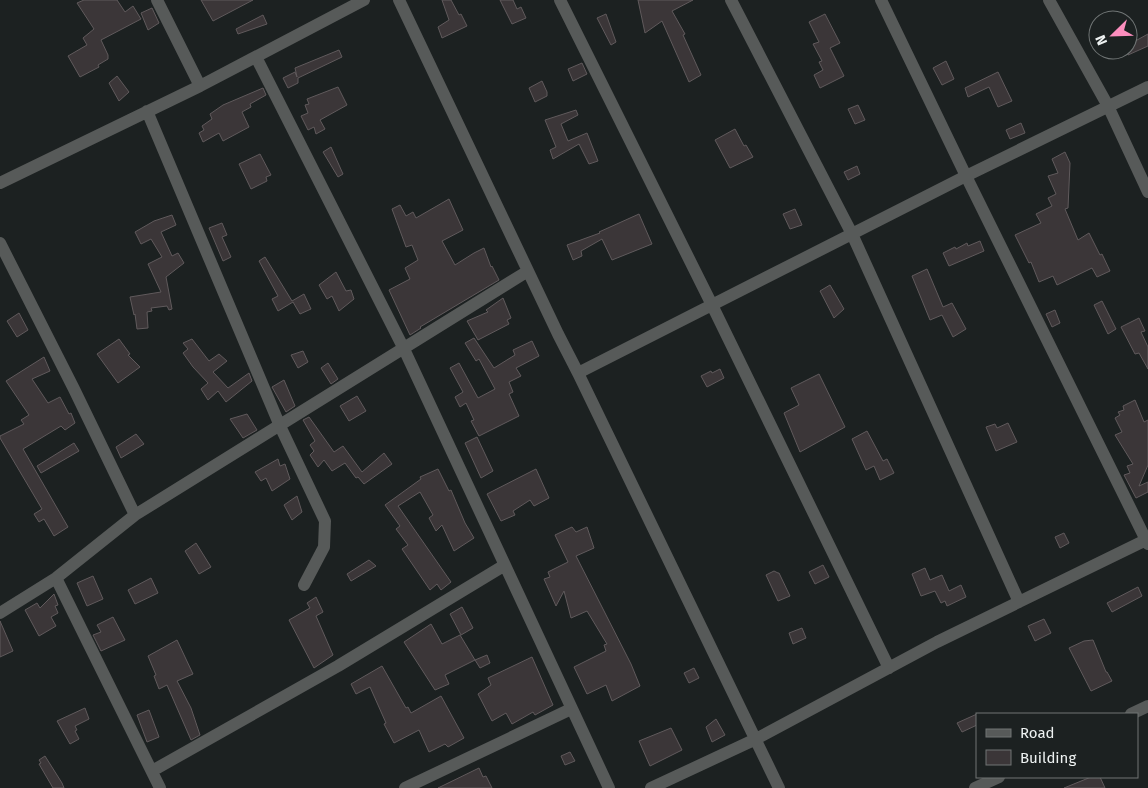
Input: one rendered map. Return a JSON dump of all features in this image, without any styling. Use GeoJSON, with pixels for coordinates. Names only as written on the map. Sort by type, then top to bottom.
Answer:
{"type":"FeatureCollection","features":[{"type":"Feature","properties":{"kind":"street"},"geometry":{"type":"LineString","coordinates":[[157,0],[200,86]]}},
{"type":"Feature","properties":{"kind":"street"},"geometry":{"type":"LineString","coordinates":[[0,183],[200,86],[364,0]]}},
{"type":"Feature","properties":{"kind":"street"},"geometry":{"type":"LineString","coordinates":[[399,0],[558,334],[779,788]]}},
{"type":"Feature","properties":{"kind":"street"},"geometry":{"type":"LineString","coordinates":[[560,0],[712,305],[889,668]]}},
{"type":"Feature","properties":{"kind":"street"},"geometry":{"type":"LineString","coordinates":[[731,0],[852,234],[1019,602]]}},
{"type":"Feature","properties":{"kind":"street"},"geometry":{"type":"LineString","coordinates":[[651,788],[756,740],[889,668],[1019,602],[1147,541],[881,0]]}},
{"type":"Feature","properties":{"kind":"street"},"geometry":{"type":"LineString","coordinates":[[1049,0],[1108,106],[1148,192]]}},
{"type":"Feature","properties":{"kind":"street"},"geometry":{"type":"LineString","coordinates":[[256,57],[404,349],[609,788]]}},
{"type":"Feature","properties":{"kind":"street"},"geometry":{"type":"LineString","coordinates":[[578,373],[966,176],[1148,87]]}},
{"type":"Feature","properties":{"kind":"street"},"geometry":{"type":"LineString","coordinates":[[147,111],[280,426],[325,521],[324,547],[304,585]]}},
{"type":"Feature","properties":{"kind":"street"},"geometry":{"type":"LineString","coordinates":[[0,244],[74,389],[134,515]]}},
{"type":"Feature","properties":{"kind":"street"},"geometry":{"type":"LineString","coordinates":[[0,613],[56,578],[134,515],[528,271]]}},
{"type":"Feature","properties":{"kind":"street"},"geometry":{"type":"LineString","coordinates":[[152,771],[338,666],[504,566]]}},
{"type":"Feature","properties":{"kind":"street"},"geometry":{"type":"LineString","coordinates":[[56,578],[160,788]]}},
{"type":"Feature","properties":{"kind":"street"},"geometry":{"type":"LineString","coordinates":[[1133,713],[1148,706]]}},
{"type":"Feature","properties":{"kind":"street"},"geometry":{"type":"LineString","coordinates":[[405,788],[571,709]]}},
{"type":"Feature","properties":{"kind":"street"},"geometry":{"type":"LineString","coordinates":[[975,788],[997,778]]}},
{"type":"Feature","properties":{"kind":"building"},"geometry":{"type":"Polygon","coordinates":[[[84,0],[117,0],[125,12],[133,6],[141,19],[101,40],[108,59],[98,65],[99,67],[80,77],[68,56],[87,45],[83,38],[94,29],[77,3],[84,0]]]}},
{"type":"Feature","properties":{"kind":"building"},"geometry":{"type":"Polygon","coordinates":[[[201,0],[253,0],[213,21],[201,0]]]}},
{"type":"Feature","properties":{"kind":"building"},"geometry":{"type":"Polygon","coordinates":[[[442,0],[451,0],[467,26],[442,38],[438,27],[449,20],[442,0]]]}},
{"type":"Feature","properties":{"kind":"building"},"geometry":{"type":"Polygon","coordinates":[[[500,0],[513,0],[517,9],[521,7],[526,18],[512,24],[500,0]]]}},
{"type":"Feature","properties":{"kind":"building"},"geometry":{"type":"Polygon","coordinates":[[[638,0],[693,0],[672,11],[685,34],[683,35],[701,75],[689,82],[662,21],[645,33],[638,0]]]}},
{"type":"Feature","properties":{"kind":"building"},"geometry":{"type":"Polygon","coordinates":[[[152,8],[159,23],[148,30],[141,13],[152,8]]]}},
{"type":"Feature","properties":{"kind":"building"},"geometry":{"type":"Polygon","coordinates":[[[606,14],[616,42],[611,45],[597,18],[606,14]]]}},
{"type":"Feature","properties":{"kind":"building"},"geometry":{"type":"Polygon","coordinates":[[[825,14],[840,43],[830,48],[844,76],[820,88],[814,75],[823,70],[819,62],[822,61],[813,44],[819,42],[809,22],[825,14]]]}},
{"type":"Feature","properties":{"kind":"building"},"geometry":{"type":"Polygon","coordinates":[[[263,15],[267,24],[238,34],[236,29],[263,15]]]}},
{"type":"Feature","properties":{"kind":"building"},"geometry":{"type":"Polygon","coordinates":[[[1148,34],[1148,46],[1138,50],[1138,40],[1148,34]]]}},
{"type":"Feature","properties":{"kind":"building"},"geometry":{"type":"Polygon","coordinates":[[[339,50],[342,57],[298,78],[298,83],[288,88],[283,78],[295,72],[297,77],[295,68],[339,50]]]}},
{"type":"Feature","properties":{"kind":"building"},"geometry":{"type":"Polygon","coordinates":[[[946,61],[954,79],[942,85],[933,68],[946,61]]]}},
{"type":"Feature","properties":{"kind":"building"},"geometry":{"type":"Polygon","coordinates":[[[582,63],[587,74],[573,81],[568,69],[582,63]]]}},
{"type":"Feature","properties":{"kind":"building"},"geometry":{"type":"Polygon","coordinates":[[[998,72],[1012,101],[998,107],[989,87],[968,97],[965,88],[998,72]]]}},
{"type":"Feature","properties":{"kind":"building"},"geometry":{"type":"Polygon","coordinates":[[[117,76],[129,92],[119,101],[109,83],[117,76]]]}},
{"type":"Feature","properties":{"kind":"building"},"geometry":{"type":"Polygon","coordinates":[[[542,81],[547,96],[535,102],[529,88],[542,81]]]}},
{"type":"Feature","properties":{"kind":"building"},"geometry":{"type":"Polygon","coordinates":[[[338,87],[347,105],[320,120],[325,129],[316,134],[314,127],[308,130],[301,116],[308,113],[305,105],[309,104],[307,99],[338,87]]]}},
{"type":"Feature","properties":{"kind":"building"},"geometry":{"type":"Polygon","coordinates":[[[263,88],[266,95],[250,104],[251,107],[242,112],[249,127],[223,141],[219,133],[203,142],[199,133],[204,130],[202,126],[212,119],[210,114],[223,105],[263,88]]]}},
{"type":"Feature","properties":{"kind":"building"},"geometry":{"type":"Polygon","coordinates":[[[858,105],[865,120],[855,124],[848,109],[858,105]]]}},
{"type":"Feature","properties":{"kind":"building"},"geometry":{"type":"Polygon","coordinates":[[[576,110],[578,115],[561,124],[568,141],[587,133],[598,161],[589,164],[579,144],[553,159],[550,150],[556,147],[545,120],[576,110]]]}},
{"type":"Feature","properties":{"kind":"building"},"geometry":{"type":"Polygon","coordinates":[[[1021,123],[1025,133],[1010,139],[1006,130],[1021,123]]]}},
{"type":"Feature","properties":{"kind":"building"},"geometry":{"type":"Polygon","coordinates":[[[735,129],[744,146],[746,145],[753,157],[730,168],[715,140],[735,129]]]}},
{"type":"Feature","properties":{"kind":"building"},"geometry":{"type":"Polygon","coordinates":[[[331,147],[343,174],[338,177],[323,152],[331,147]]]}},
{"type":"Feature","properties":{"kind":"building"},"geometry":{"type":"Polygon","coordinates":[[[1065,152],[1070,163],[1068,208],[1065,209],[1078,240],[1089,233],[1110,271],[1097,277],[1092,268],[1057,285],[1053,276],[1039,282],[1031,262],[1029,263],[1015,235],[1041,223],[1036,214],[1052,206],[1048,198],[1056,194],[1048,176],[1058,173],[1052,159],[1065,152]]]}},
{"type":"Feature","properties":{"kind":"building"},"geometry":{"type":"Polygon","coordinates":[[[260,154],[271,175],[266,177],[267,181],[251,189],[239,164],[260,154]]]}},
{"type":"Feature","properties":{"kind":"building"},"geometry":{"type":"Polygon","coordinates":[[[857,166],[860,174],[848,180],[844,172],[857,166]]]}},
{"type":"Feature","properties":{"kind":"building"},"geometry":{"type":"Polygon","coordinates":[[[449,199],[463,230],[442,241],[455,265],[484,248],[491,267],[499,280],[420,327],[410,335],[389,290],[410,279],[405,268],[418,260],[412,245],[406,247],[392,209],[400,205],[406,216],[413,212],[416,218],[449,199]]]}},
{"type":"Feature","properties":{"kind":"building"},"geometry":{"type":"Polygon","coordinates":[[[795,209],[802,225],[790,229],[783,214],[795,209]]]}},
{"type":"Feature","properties":{"kind":"building"},"geometry":{"type":"Polygon","coordinates":[[[639,214],[652,244],[612,260],[602,239],[581,251],[582,256],[573,260],[567,245],[600,233],[639,214]]]}},
{"type":"Feature","properties":{"kind":"building"},"geometry":{"type":"Polygon","coordinates":[[[172,215],[176,225],[161,232],[172,256],[178,253],[184,263],[166,277],[172,309],[169,310],[167,306],[151,308],[152,311],[147,312],[148,328],[137,329],[130,297],[161,292],[148,264],[162,257],[151,239],[141,244],[135,232],[154,221],[172,215]]]}},
{"type":"Feature","properties":{"kind":"building"},"geometry":{"type":"Polygon","coordinates":[[[222,223],[227,235],[222,237],[231,257],[223,261],[209,228],[222,223]]]}},
{"type":"Feature","properties":{"kind":"building"},"geometry":{"type":"Polygon","coordinates":[[[980,241],[984,251],[949,266],[943,253],[967,243],[968,246],[980,241]]]}},
{"type":"Feature","properties":{"kind":"building"},"geometry":{"type":"Polygon","coordinates":[[[265,257],[292,301],[304,294],[311,309],[300,314],[293,302],[278,311],[272,299],[278,296],[259,261],[265,257]]]}},
{"type":"Feature","properties":{"kind":"building"},"geometry":{"type":"Polygon","coordinates":[[[927,269],[943,307],[952,303],[966,329],[953,337],[942,315],[930,320],[912,276],[927,269]]]}},
{"type":"Feature","properties":{"kind":"building"},"geometry":{"type":"Polygon","coordinates":[[[336,272],[346,291],[351,290],[354,299],[339,311],[332,296],[327,299],[319,285],[336,272]]]}},
{"type":"Feature","properties":{"kind":"building"},"geometry":{"type":"Polygon","coordinates":[[[830,285],[844,309],[834,318],[820,291],[830,285]]]}},
{"type":"Feature","properties":{"kind":"building"},"geometry":{"type":"Polygon","coordinates":[[[503,298],[511,318],[507,320],[509,324],[478,340],[467,321],[488,312],[486,310],[503,298]]]}},
{"type":"Feature","properties":{"kind":"building"},"geometry":{"type":"Polygon","coordinates":[[[1102,301],[1116,329],[1108,334],[1094,305],[1102,301]]]}},
{"type":"Feature","properties":{"kind":"building"},"geometry":{"type":"Polygon","coordinates":[[[1055,310],[1060,323],[1052,327],[1046,314],[1055,310]]]}},
{"type":"Feature","properties":{"kind":"building"},"geometry":{"type":"Polygon","coordinates":[[[19,313],[28,330],[17,337],[7,321],[19,313]]]}},
{"type":"Feature","properties":{"kind":"building"},"geometry":{"type":"Polygon","coordinates":[[[1139,318],[1145,331],[1141,332],[1148,347],[1148,369],[1139,353],[1135,354],[1121,327],[1139,318]]]}},
{"type":"Feature","properties":{"kind":"building"},"geometry":{"type":"Polygon","coordinates":[[[474,338],[494,368],[515,355],[513,350],[532,341],[539,356],[516,368],[521,376],[509,382],[513,392],[509,394],[519,416],[479,436],[471,421],[474,420],[466,403],[460,407],[455,397],[463,392],[450,368],[459,363],[478,398],[495,389],[479,359],[476,361],[465,343],[474,338]]]}},
{"type":"Feature","properties":{"kind":"building"},"geometry":{"type":"Polygon","coordinates":[[[119,339],[130,354],[128,355],[140,367],[118,383],[97,354],[119,339]]]}},
{"type":"Feature","properties":{"kind":"building"},"geometry":{"type":"Polygon","coordinates":[[[192,339],[209,361],[219,354],[227,361],[213,372],[228,388],[249,373],[252,381],[226,402],[218,391],[208,400],[201,389],[208,383],[183,353],[188,349],[183,343],[192,339]]]}},
{"type":"Feature","properties":{"kind":"building"},"geometry":{"type":"Polygon","coordinates":[[[303,351],[308,362],[298,368],[291,355],[303,351]]]}},
{"type":"Feature","properties":{"kind":"building"},"geometry":{"type":"Polygon","coordinates":[[[44,357],[50,371],[32,379],[48,403],[60,397],[69,414],[71,413],[75,423],[65,430],[61,426],[23,449],[68,527],[54,536],[44,519],[39,522],[34,514],[42,509],[0,438],[0,436],[24,424],[21,420],[29,415],[6,381],[44,357]]]}},
{"type":"Feature","properties":{"kind":"building"},"geometry":{"type":"Polygon","coordinates":[[[328,363],[338,379],[331,384],[321,368],[328,363]]]}},
{"type":"Feature","properties":{"kind":"building"},"geometry":{"type":"Polygon","coordinates":[[[720,369],[724,378],[707,387],[701,376],[720,369]]]}},
{"type":"Feature","properties":{"kind":"building"},"geometry":{"type":"Polygon","coordinates":[[[819,374],[845,427],[800,452],[784,413],[799,405],[791,388],[819,374]]]}},
{"type":"Feature","properties":{"kind":"building"},"geometry":{"type":"Polygon","coordinates":[[[284,380],[295,406],[286,412],[272,387],[284,380]]]}},
{"type":"Feature","properties":{"kind":"building"},"geometry":{"type":"Polygon","coordinates":[[[357,396],[366,411],[349,421],[340,406],[357,396]]]}},
{"type":"Feature","properties":{"kind":"building"},"geometry":{"type":"Polygon","coordinates":[[[1135,400],[1144,422],[1148,420],[1148,465],[1139,486],[1148,482],[1148,492],[1136,498],[1124,475],[1130,473],[1127,466],[1133,464],[1115,435],[1122,432],[1115,418],[1120,415],[1118,412],[1124,410],[1123,406],[1135,400]]]}},
{"type":"Feature","properties":{"kind":"building"},"geometry":{"type":"Polygon","coordinates":[[[247,414],[257,430],[243,438],[230,419],[247,414]]]}},
{"type":"Feature","properties":{"kind":"building"},"geometry":{"type":"Polygon","coordinates":[[[309,417],[334,452],[343,446],[362,472],[384,453],[392,464],[364,484],[358,477],[356,478],[345,463],[332,471],[324,460],[318,467],[310,455],[314,451],[310,445],[315,441],[303,420],[309,417]]]}},
{"type":"Feature","properties":{"kind":"building"},"geometry":{"type":"Polygon","coordinates":[[[1008,423],[1017,442],[996,451],[986,427],[995,424],[997,428],[1008,423]]]}},
{"type":"Feature","properties":{"kind":"building"},"geometry":{"type":"Polygon","coordinates":[[[867,431],[883,461],[887,459],[894,473],[880,480],[874,466],[866,470],[852,439],[867,431]]]}},
{"type":"Feature","properties":{"kind":"building"},"geometry":{"type":"Polygon","coordinates":[[[136,434],[144,444],[121,458],[116,447],[136,434]]]}},
{"type":"Feature","properties":{"kind":"building"},"geometry":{"type":"Polygon","coordinates":[[[477,437],[493,471],[481,478],[465,443],[477,437]]]}},
{"type":"Feature","properties":{"kind":"building"},"geometry":{"type":"Polygon","coordinates":[[[74,443],[79,451],[41,473],[37,466],[74,443]]]}},
{"type":"Feature","properties":{"kind":"building"},"geometry":{"type":"Polygon","coordinates":[[[278,459],[280,466],[285,464],[290,479],[272,491],[266,478],[261,481],[255,472],[278,459]]]}},
{"type":"Feature","properties":{"kind":"building"},"geometry":{"type":"Polygon","coordinates":[[[438,469],[449,491],[451,490],[465,523],[474,538],[454,551],[442,525],[436,531],[429,518],[433,515],[420,492],[398,506],[451,582],[441,590],[437,584],[430,590],[402,549],[408,545],[396,529],[400,526],[385,505],[421,479],[420,477],[438,469]]]}},
{"type":"Feature","properties":{"kind":"building"},"geometry":{"type":"Polygon","coordinates":[[[536,469],[549,498],[534,506],[530,500],[513,511],[515,515],[501,521],[487,494],[536,469]]]}},
{"type":"Feature","properties":{"kind":"building"},"geometry":{"type":"Polygon","coordinates":[[[297,496],[302,512],[292,520],[284,505],[297,496]]]}},
{"type":"Feature","properties":{"kind":"building"},"geometry":{"type":"Polygon","coordinates":[[[572,527],[576,532],[587,527],[594,548],[576,556],[631,664],[640,686],[612,701],[606,685],[587,694],[574,667],[606,651],[604,645],[607,644],[587,611],[571,618],[564,591],[556,606],[544,579],[550,577],[548,572],[568,562],[555,535],[572,527]]]}},
{"type":"Feature","properties":{"kind":"building"},"geometry":{"type":"Polygon","coordinates":[[[1064,533],[1069,543],[1060,548],[1055,537],[1064,533]]]}},
{"type":"Feature","properties":{"kind":"building"},"geometry":{"type":"Polygon","coordinates":[[[196,543],[211,567],[199,574],[185,551],[196,543]]]}},
{"type":"Feature","properties":{"kind":"building"},"geometry":{"type":"Polygon","coordinates":[[[369,560],[376,566],[351,581],[347,574],[369,560]]]}},
{"type":"Feature","properties":{"kind":"building"},"geometry":{"type":"Polygon","coordinates":[[[823,565],[829,577],[815,584],[809,572],[823,565]]]}},
{"type":"Feature","properties":{"kind":"building"},"geometry":{"type":"Polygon","coordinates":[[[925,568],[930,580],[942,575],[949,591],[961,585],[966,597],[947,606],[945,601],[941,603],[935,591],[921,596],[912,574],[925,568]]]}},
{"type":"Feature","properties":{"kind":"building"},"geometry":{"type":"Polygon","coordinates":[[[774,571],[779,573],[790,596],[778,601],[766,575],[774,571]]]}},
{"type":"Feature","properties":{"kind":"building"},"geometry":{"type":"Polygon","coordinates":[[[93,576],[103,599],[87,606],[77,583],[93,576]]]}},
{"type":"Feature","properties":{"kind":"building"},"geometry":{"type":"Polygon","coordinates":[[[151,578],[158,593],[135,604],[128,590],[151,578]]]}},
{"type":"Feature","properties":{"kind":"building"},"geometry":{"type":"Polygon","coordinates":[[[1138,587],[1142,596],[1112,612],[1107,603],[1138,587]]]}},
{"type":"Feature","properties":{"kind":"building"},"geometry":{"type":"Polygon","coordinates":[[[54,594],[58,605],[55,606],[58,613],[51,617],[56,626],[39,636],[25,610],[37,603],[40,608],[54,594]]]}},
{"type":"Feature","properties":{"kind":"building"},"geometry":{"type":"Polygon","coordinates":[[[316,597],[323,612],[316,616],[333,655],[314,668],[289,620],[310,608],[307,603],[316,597]]]}},
{"type":"Feature","properties":{"kind":"building"},"geometry":{"type":"Polygon","coordinates":[[[462,607],[473,628],[461,635],[450,614],[462,607]]]}},
{"type":"Feature","properties":{"kind":"building"},"geometry":{"type":"Polygon","coordinates":[[[113,617],[125,640],[101,651],[93,635],[101,632],[97,625],[113,617]]]}},
{"type":"Feature","properties":{"kind":"building"},"geometry":{"type":"Polygon","coordinates":[[[1044,619],[1051,633],[1035,641],[1028,626],[1044,619]]]}},
{"type":"Feature","properties":{"kind":"building"},"geometry":{"type":"Polygon","coordinates":[[[0,621],[13,651],[0,657],[0,621]]]}},
{"type":"Feature","properties":{"kind":"building"},"geometry":{"type":"Polygon","coordinates":[[[431,624],[442,644],[460,635],[475,660],[445,675],[449,684],[435,690],[404,642],[431,624]]]}},
{"type":"Feature","properties":{"kind":"building"},"geometry":{"type":"Polygon","coordinates":[[[802,628],[806,638],[793,644],[789,633],[802,628]]]}},
{"type":"Feature","properties":{"kind":"building"},"geometry":{"type":"Polygon","coordinates":[[[177,640],[193,674],[177,681],[191,708],[200,735],[191,740],[167,685],[159,689],[154,676],[156,675],[148,656],[177,640]]]}},
{"type":"Feature","properties":{"kind":"building"},"geometry":{"type":"Polygon","coordinates":[[[1093,640],[1106,672],[1112,681],[1091,691],[1069,648],[1084,641],[1093,640]]]}},
{"type":"Feature","properties":{"kind":"building"},"geometry":{"type":"Polygon","coordinates":[[[487,655],[490,663],[480,668],[475,660],[487,655]]]}},
{"type":"Feature","properties":{"kind":"building"},"geometry":{"type":"Polygon","coordinates":[[[532,657],[553,705],[535,715],[533,712],[512,724],[506,713],[492,721],[478,694],[491,685],[488,678],[532,657]]]}},
{"type":"Feature","properties":{"kind":"building"},"geometry":{"type":"Polygon","coordinates":[[[382,666],[406,708],[408,707],[411,713],[441,696],[464,738],[448,747],[445,744],[429,752],[419,730],[394,743],[384,724],[386,723],[370,687],[356,694],[351,684],[382,666]]]}},
{"type":"Feature","properties":{"kind":"building"},"geometry":{"type":"Polygon","coordinates":[[[694,668],[699,678],[689,683],[684,673],[694,668]]]}},
{"type":"Feature","properties":{"kind":"building"},"geometry":{"type":"Polygon","coordinates":[[[85,708],[89,719],[75,726],[79,739],[70,744],[57,721],[85,708]]]}},
{"type":"Feature","properties":{"kind":"building"},"geometry":{"type":"Polygon","coordinates":[[[149,710],[159,737],[147,742],[137,715],[149,710]]]}},
{"type":"Feature","properties":{"kind":"building"},"geometry":{"type":"Polygon","coordinates":[[[976,714],[976,725],[962,732],[957,723],[976,714]]]}},
{"type":"Feature","properties":{"kind":"building"},"geometry":{"type":"Polygon","coordinates":[[[716,719],[725,735],[712,742],[706,727],[716,719]]]}},
{"type":"Feature","properties":{"kind":"building"},"geometry":{"type":"Polygon","coordinates":[[[671,728],[682,750],[650,766],[639,741],[671,728]]]}},
{"type":"Feature","properties":{"kind":"building"},"geometry":{"type":"Polygon","coordinates":[[[570,752],[575,761],[565,765],[561,756],[570,752]]]}},
{"type":"Feature","properties":{"kind":"building"},"geometry":{"type":"Polygon","coordinates":[[[45,756],[64,788],[53,788],[39,764],[41,763],[39,760],[45,756]]]}},
{"type":"Feature","properties":{"kind":"building"},"geometry":{"type":"Polygon","coordinates":[[[479,768],[483,777],[486,776],[492,788],[438,788],[479,768]]]}},
{"type":"Feature","properties":{"kind":"building"},"geometry":{"type":"Polygon","coordinates":[[[1089,778],[1100,778],[1105,788],[1064,788],[1089,778]]]}}]}
